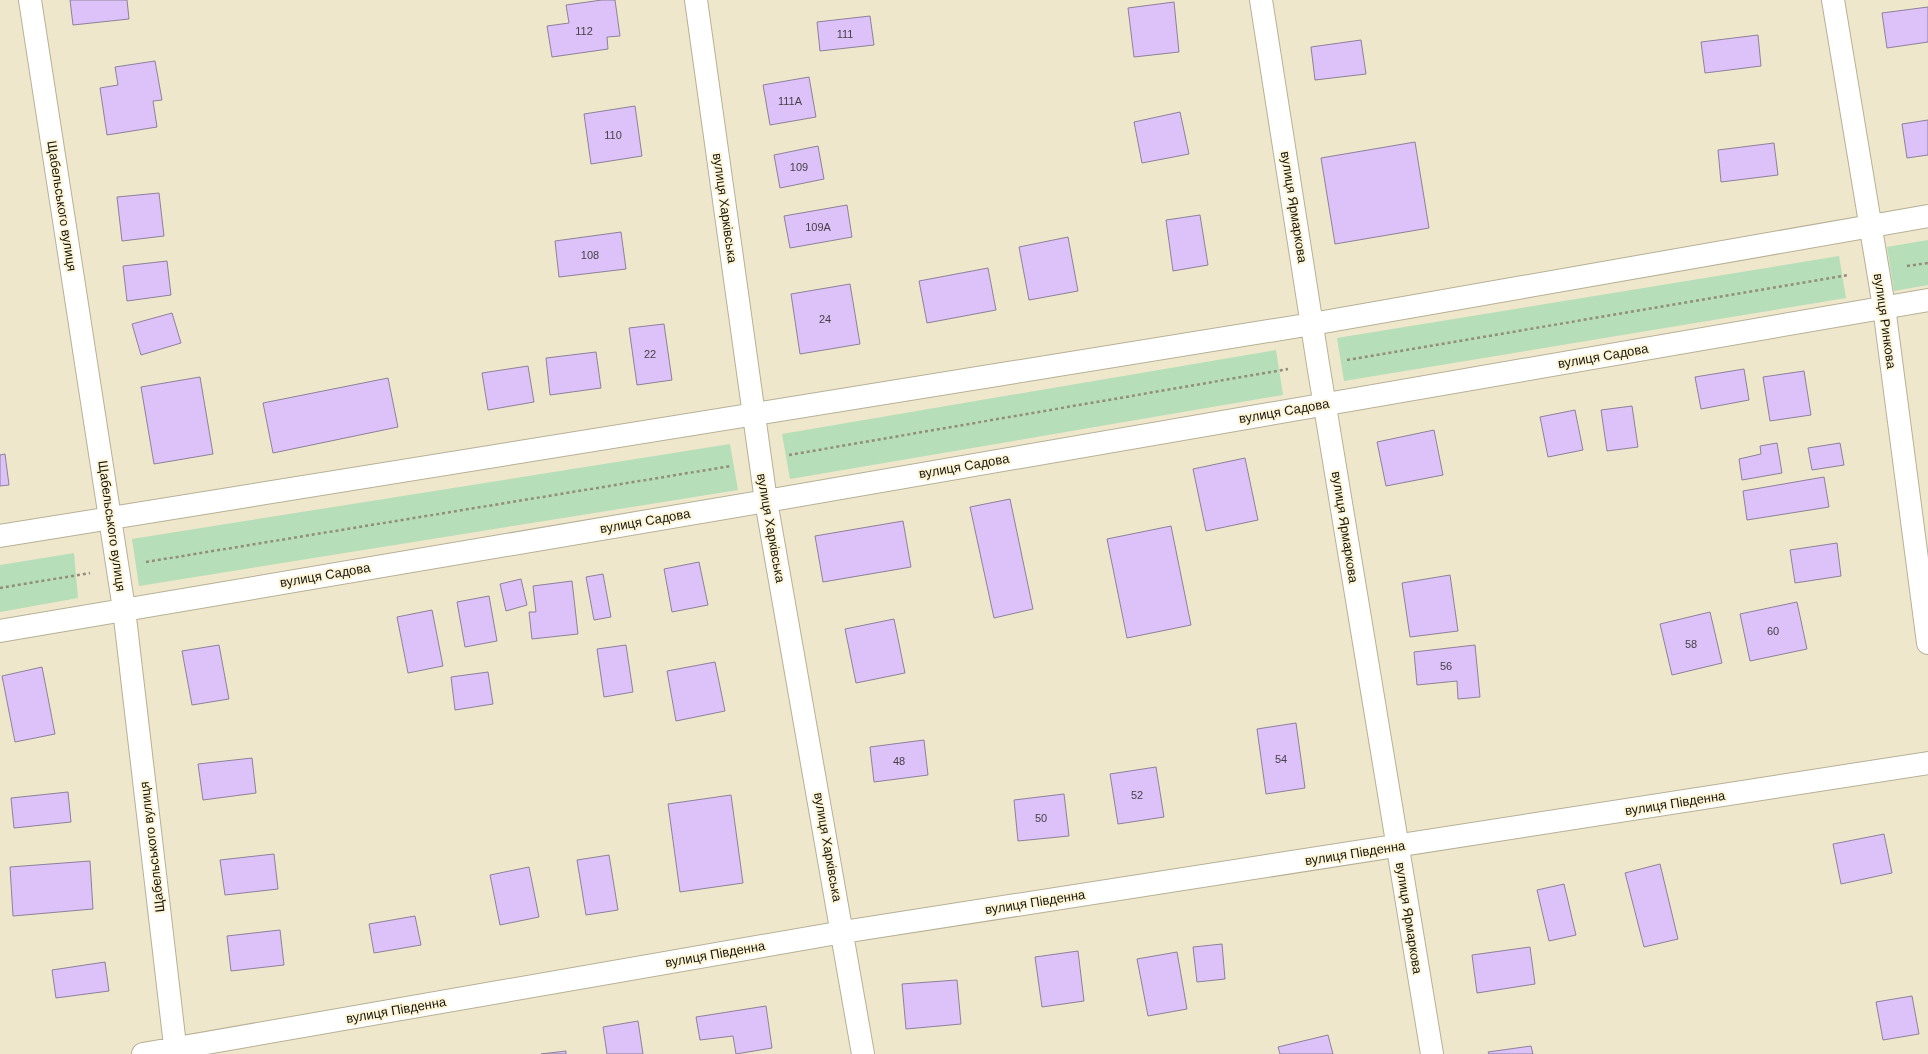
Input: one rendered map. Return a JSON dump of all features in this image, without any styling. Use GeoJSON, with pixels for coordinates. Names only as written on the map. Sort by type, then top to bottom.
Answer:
{"type":"FeatureCollection","features":[{"type":"Feature","properties":{"kind":"street","name":"Щабельського вулиця"},"geometry":{"type":"LineString","coordinates":[[30,0],[124,609],[176,1052]]}},
{"type":"Feature","properties":{"kind":"street","name":"вулиця Харківська"},"geometry":{"type":"LineString","coordinates":[[696,0],[766,501],[843,932],[863,1054]]}},
{"type":"Feature","properties":{"kind":"street","name":"вулиця Ярмаркова"},"geometry":{"type":"LineString","coordinates":[[1261,0],[1318,364],[1432,1054]]}},
{"type":"Feature","properties":{"kind":"street","name":"вулиця Ринкова"},"geometry":{"type":"LineString","coordinates":[[1833,0],[1884,307],[1928,643]]}},
{"type":"Feature","properties":{"kind":"street"},"geometry":{"type":"LineString","coordinates":[[0,536],[753,416],[1312,324],[1928,216]]}},
{"type":"Feature","properties":{"kind":"street","name":"вулиця Садова"},"geometry":{"type":"LineString","coordinates":[[0,631],[766,501],[1928,300]]}},
{"type":"Feature","properties":{"kind":"street","name":"вулиця Південна"},"geometry":{"type":"LineString","coordinates":[[143,1054],[176,1052],[843,932],[1928,764]]}},
{"type":"Feature","properties":{"kind":"path"},"geometry":{"type":"LineString","coordinates":[[0,588],[118,567],[760,461],[786,455],[1318,364],[1878,270]]}},
{"type":"Feature","properties":{"kind":"green space"},"geometry":{"type":"Polygon","coordinates":[[[1928,240],[1928,285],[1894,291],[1887,247],[1928,240]]]}},
{"type":"Feature","properties":{"kind":"green space"},"geometry":{"type":"Polygon","coordinates":[[[1839,256],[1846,298],[1344,381],[1337,338],[1839,256]]]}},
{"type":"Feature","properties":{"kind":"green space"},"geometry":{"type":"Polygon","coordinates":[[[1276,350],[1283,395],[790,479],[782,434],[1276,350]]]}},
{"type":"Feature","properties":{"kind":"green space"},"geometry":{"type":"Polygon","coordinates":[[[730,444],[738,490],[139,586],[132,539],[730,444]]]}},
{"type":"Feature","properties":{"kind":"green space"},"geometry":{"type":"Polygon","coordinates":[[[74,553],[78,598],[0,612],[0,565],[74,553]]]}},
{"type":"Feature","properties":{"kind":"building"},"geometry":{"type":"Polygon","coordinates":[[[70,0],[127,0],[129,19],[73,25],[70,0]]]}},
{"type":"Feature","properties":{"kind":"building"},"geometry":{"type":"Polygon","coordinates":[[[602,0],[615,0],[620,36],[607,37],[608,49],[552,57],[547,26],[569,23],[566,5],[602,0]]]}},
{"type":"Feature","properties":{"kind":"building"},"geometry":{"type":"Polygon","coordinates":[[[1174,2],[1179,52],[1134,57],[1128,8],[1174,2]]]}},
{"type":"Feature","properties":{"kind":"building"},"geometry":{"type":"Polygon","coordinates":[[[1928,7],[1928,42],[1887,48],[1882,13],[1928,7]]]}},
{"type":"Feature","properties":{"kind":"building"},"geometry":{"type":"Polygon","coordinates":[[[870,16],[874,45],[820,51],[817,22],[870,16]]]}},
{"type":"Feature","properties":{"kind":"building"},"geometry":{"type":"Polygon","coordinates":[[[1758,35],[1761,66],[1705,73],[1701,42],[1758,35]]]}},
{"type":"Feature","properties":{"kind":"building"},"geometry":{"type":"Polygon","coordinates":[[[1361,40],[1366,74],[1315,80],[1311,47],[1361,40]]]}},
{"type":"Feature","properties":{"kind":"building"},"geometry":{"type":"Polygon","coordinates":[[[155,61],[162,100],[153,101],[157,127],[107,135],[100,88],[118,85],[115,67],[155,61]]]}},
{"type":"Feature","properties":{"kind":"building"},"geometry":{"type":"Polygon","coordinates":[[[809,77],[816,117],[770,125],[763,85],[809,77]]]}},
{"type":"Feature","properties":{"kind":"building"},"geometry":{"type":"Polygon","coordinates":[[[635,106],[642,156],[591,164],[584,114],[635,106]]]}},
{"type":"Feature","properties":{"kind":"building"},"geometry":{"type":"Polygon","coordinates":[[[1180,112],[1189,154],[1142,163],[1134,122],[1180,112]]]}},
{"type":"Feature","properties":{"kind":"building"},"geometry":{"type":"Polygon","coordinates":[[[1928,120],[1928,155],[1907,158],[1902,124],[1928,120]]]}},
{"type":"Feature","properties":{"kind":"building"},"geometry":{"type":"Polygon","coordinates":[[[1415,142],[1429,228],[1335,244],[1321,158],[1415,142]]]}},
{"type":"Feature","properties":{"kind":"building"},"geometry":{"type":"Polygon","coordinates":[[[1774,143],[1778,175],[1721,182],[1718,150],[1774,143]]]}},
{"type":"Feature","properties":{"kind":"building"},"geometry":{"type":"Polygon","coordinates":[[[818,146],[824,179],[780,188],[774,155],[818,146]]]}},
{"type":"Feature","properties":{"kind":"building"},"geometry":{"type":"Polygon","coordinates":[[[159,193],[164,236],[122,241],[117,197],[159,193]]]}},
{"type":"Feature","properties":{"kind":"building"},"geometry":{"type":"Polygon","coordinates":[[[847,205],[852,237],[790,248],[784,216],[847,205]]]}},
{"type":"Feature","properties":{"kind":"building"},"geometry":{"type":"Polygon","coordinates":[[[1200,215],[1208,265],[1173,271],[1166,220],[1200,215]]]}},
{"type":"Feature","properties":{"kind":"building"},"geometry":{"type":"Polygon","coordinates":[[[621,232],[626,269],[559,277],[555,241],[621,232]]]}},
{"type":"Feature","properties":{"kind":"building"},"geometry":{"type":"Polygon","coordinates":[[[1068,237],[1078,291],[1029,300],[1019,247],[1068,237]]]}},
{"type":"Feature","properties":{"kind":"building"},"geometry":{"type":"Polygon","coordinates":[[[167,261],[171,295],[127,301],[123,266],[167,261]]]}},
{"type":"Feature","properties":{"kind":"building"},"geometry":{"type":"Polygon","coordinates":[[[988,268],[996,310],[927,323],[919,281],[988,268]]]}},
{"type":"Feature","properties":{"kind":"building"},"geometry":{"type":"Polygon","coordinates":[[[850,284],[860,344],[800,354],[791,294],[850,284]]]}},
{"type":"Feature","properties":{"kind":"building"},"geometry":{"type":"Polygon","coordinates":[[[172,313],[181,343],[141,355],[132,324],[172,313]]]}},
{"type":"Feature","properties":{"kind":"building"},"geometry":{"type":"Polygon","coordinates":[[[664,324],[672,380],[637,385],[629,328],[664,324]]]}},
{"type":"Feature","properties":{"kind":"building"},"geometry":{"type":"Polygon","coordinates":[[[596,352],[601,388],[550,395],[546,358],[596,352]]]}},
{"type":"Feature","properties":{"kind":"building"},"geometry":{"type":"Polygon","coordinates":[[[528,366],[534,402],[488,410],[482,373],[528,366]]]}},
{"type":"Feature","properties":{"kind":"building"},"geometry":{"type":"Polygon","coordinates":[[[1744,369],[1749,400],[1701,409],[1695,377],[1744,369]]]}},
{"type":"Feature","properties":{"kind":"building"},"geometry":{"type":"Polygon","coordinates":[[[1804,371],[1811,415],[1770,421],[1763,377],[1804,371]]]}},
{"type":"Feature","properties":{"kind":"building"},"geometry":{"type":"Polygon","coordinates":[[[200,377],[213,454],[154,464],[141,387],[200,377]]]}},
{"type":"Feature","properties":{"kind":"building"},"geometry":{"type":"Polygon","coordinates":[[[388,378],[398,427],[273,453],[263,403],[388,378]]]}},
{"type":"Feature","properties":{"kind":"building"},"geometry":{"type":"Polygon","coordinates":[[[1632,406],[1638,447],[1607,451],[1601,410],[1632,406]]]}},
{"type":"Feature","properties":{"kind":"building"},"geometry":{"type":"Polygon","coordinates":[[[1575,410],[1583,450],[1548,457],[1540,417],[1575,410]]]}},
{"type":"Feature","properties":{"kind":"building"},"geometry":{"type":"Polygon","coordinates":[[[1434,430],[1443,475],[1386,486],[1377,442],[1434,430]]]}},
{"type":"Feature","properties":{"kind":"building"},"geometry":{"type":"Polygon","coordinates":[[[1777,443],[1782,473],[1742,480],[1739,459],[1761,454],[1760,446],[1777,443]]]}},
{"type":"Feature","properties":{"kind":"building"},"geometry":{"type":"Polygon","coordinates":[[[1840,443],[1844,465],[1812,470],[1808,448],[1840,443]]]}},
{"type":"Feature","properties":{"kind":"building"},"geometry":{"type":"Polygon","coordinates":[[[5,454],[9,485],[0,486],[0,455],[5,454]]]}},
{"type":"Feature","properties":{"kind":"building"},"geometry":{"type":"Polygon","coordinates":[[[1245,458],[1258,520],[1206,531],[1193,469],[1245,458]]]}},
{"type":"Feature","properties":{"kind":"building"},"geometry":{"type":"Polygon","coordinates":[[[1824,477],[1829,507],[1747,520],[1743,491],[1824,477]]]}},
{"type":"Feature","properties":{"kind":"building"},"geometry":{"type":"Polygon","coordinates":[[[1010,499],[1033,609],[994,618],[970,507],[1010,499]]]}},
{"type":"Feature","properties":{"kind":"building"},"geometry":{"type":"Polygon","coordinates":[[[903,521],[911,567],[823,582],[815,536],[903,521]]]}},
{"type":"Feature","properties":{"kind":"building"},"geometry":{"type":"Polygon","coordinates":[[[1171,526],[1191,625],[1127,638],[1107,539],[1171,526]]]}},
{"type":"Feature","properties":{"kind":"building"},"geometry":{"type":"Polygon","coordinates":[[[1837,543],[1841,576],[1795,583],[1790,550],[1837,543]]]}},
{"type":"Feature","properties":{"kind":"building"},"geometry":{"type":"Polygon","coordinates":[[[699,562],[708,605],[672,612],[664,569],[699,562]]]}},
{"type":"Feature","properties":{"kind":"building"},"geometry":{"type":"Polygon","coordinates":[[[603,574],[611,617],[594,620],[586,577],[603,574]]]}},
{"type":"Feature","properties":{"kind":"building"},"geometry":{"type":"Polygon","coordinates":[[[1450,575],[1458,631],[1410,637],[1402,583],[1450,575]]]}},
{"type":"Feature","properties":{"kind":"building"},"geometry":{"type":"Polygon","coordinates":[[[521,579],[527,605],[506,611],[500,584],[521,579]]]}},
{"type":"Feature","properties":{"kind":"building"},"geometry":{"type":"Polygon","coordinates":[[[572,581],[578,634],[532,639],[529,612],[536,612],[533,586],[572,581]]]}},
{"type":"Feature","properties":{"kind":"building"},"geometry":{"type":"Polygon","coordinates":[[[489,596],[497,641],[465,647],[457,602],[489,596]]]}},
{"type":"Feature","properties":{"kind":"building"},"geometry":{"type":"Polygon","coordinates":[[[1797,602],[1807,649],[1750,661],[1740,614],[1797,602]]]}},
{"type":"Feature","properties":{"kind":"building"},"geometry":{"type":"Polygon","coordinates":[[[432,610],[443,666],[408,673],[397,617],[432,610]]]}},
{"type":"Feature","properties":{"kind":"building"},"geometry":{"type":"Polygon","coordinates":[[[1710,612],[1722,663],[1672,675],[1660,624],[1710,612]]]}},
{"type":"Feature","properties":{"kind":"building"},"geometry":{"type":"Polygon","coordinates":[[[894,619],[905,673],[856,683],[845,629],[894,619]]]}},
{"type":"Feature","properties":{"kind":"building"},"geometry":{"type":"Polygon","coordinates":[[[219,645],[229,699],[192,705],[182,651],[219,645]]]}},
{"type":"Feature","properties":{"kind":"building"},"geometry":{"type":"Polygon","coordinates":[[[626,645],[633,692],[604,697],[597,649],[626,645]]]}},
{"type":"Feature","properties":{"kind":"building"},"geometry":{"type":"Polygon","coordinates":[[[1475,645],[1480,697],[1458,699],[1457,681],[1417,685],[1414,652],[1475,645]]]}},
{"type":"Feature","properties":{"kind":"building"},"geometry":{"type":"Polygon","coordinates":[[[715,662],[725,711],[676,721],[667,671],[715,662]]]}},
{"type":"Feature","properties":{"kind":"building"},"geometry":{"type":"Polygon","coordinates":[[[42,667],[55,734],[15,742],[2,676],[42,667]]]}},
{"type":"Feature","properties":{"kind":"building"},"geometry":{"type":"Polygon","coordinates":[[[488,672],[493,704],[455,710],[451,677],[488,672]]]}},
{"type":"Feature","properties":{"kind":"building"},"geometry":{"type":"Polygon","coordinates":[[[1296,723],[1305,788],[1266,794],[1257,729],[1296,723]]]}},
{"type":"Feature","properties":{"kind":"building"},"geometry":{"type":"Polygon","coordinates":[[[924,740],[928,775],[874,782],[870,747],[924,740]]]}},
{"type":"Feature","properties":{"kind":"building"},"geometry":{"type":"Polygon","coordinates":[[[252,758],[256,793],[203,800],[198,764],[252,758]]]}},
{"type":"Feature","properties":{"kind":"building"},"geometry":{"type":"Polygon","coordinates":[[[1156,767],[1164,817],[1118,824],[1110,774],[1156,767]]]}},
{"type":"Feature","properties":{"kind":"building"},"geometry":{"type":"Polygon","coordinates":[[[68,792],[71,822],[14,828],[11,798],[68,792]]]}},
{"type":"Feature","properties":{"kind":"building"},"geometry":{"type":"Polygon","coordinates":[[[1064,794],[1069,836],[1018,841],[1014,800],[1064,794]]]}},
{"type":"Feature","properties":{"kind":"building"},"geometry":{"type":"Polygon","coordinates":[[[731,795],[743,883],[680,892],[668,804],[731,795]]]}},
{"type":"Feature","properties":{"kind":"building"},"geometry":{"type":"Polygon","coordinates":[[[1884,834],[1892,873],[1841,884],[1833,844],[1884,834]]]}},
{"type":"Feature","properties":{"kind":"building"},"geometry":{"type":"Polygon","coordinates":[[[274,854],[278,889],[225,895],[220,860],[274,854]]]}},
{"type":"Feature","properties":{"kind":"building"},"geometry":{"type":"Polygon","coordinates":[[[609,855],[618,910],[586,915],[577,860],[609,855]]]}},
{"type":"Feature","properties":{"kind":"building"},"geometry":{"type":"Polygon","coordinates":[[[90,861],[93,909],[13,916],[10,867],[90,861]]]}},
{"type":"Feature","properties":{"kind":"building"},"geometry":{"type":"Polygon","coordinates":[[[1660,864],[1678,939],[1644,947],[1625,873],[1660,864]]]}},
{"type":"Feature","properties":{"kind":"building"},"geometry":{"type":"Polygon","coordinates":[[[529,867],[539,917],[500,925],[490,875],[529,867]]]}},
{"type":"Feature","properties":{"kind":"building"},"geometry":{"type":"Polygon","coordinates":[[[1564,884],[1576,935],[1549,941],[1537,890],[1564,884]]]}},
{"type":"Feature","properties":{"kind":"building"},"geometry":{"type":"Polygon","coordinates":[[[415,916],[421,945],[374,953],[369,924],[415,916]]]}},
{"type":"Feature","properties":{"kind":"building"},"geometry":{"type":"Polygon","coordinates":[[[280,930],[284,965],[231,971],[227,936],[280,930]]]}},
{"type":"Feature","properties":{"kind":"building"},"geometry":{"type":"Polygon","coordinates":[[[1222,944],[1225,979],[1197,982],[1193,947],[1222,944]]]}},
{"type":"Feature","properties":{"kind":"building"},"geometry":{"type":"Polygon","coordinates":[[[1530,947],[1535,984],[1477,993],[1472,955],[1530,947]]]}},
{"type":"Feature","properties":{"kind":"building"},"geometry":{"type":"Polygon","coordinates":[[[1078,951],[1084,1001],[1042,1007],[1035,957],[1078,951]]]}},
{"type":"Feature","properties":{"kind":"building"},"geometry":{"type":"Polygon","coordinates":[[[1177,952],[1187,1009],[1148,1016],[1137,959],[1177,952]]]}},
{"type":"Feature","properties":{"kind":"building"},"geometry":{"type":"Polygon","coordinates":[[[105,962],[109,991],[56,998],[52,970],[105,962]]]}},
{"type":"Feature","properties":{"kind":"building"},"geometry":{"type":"Polygon","coordinates":[[[957,980],[961,1024],[906,1029],[902,984],[957,980]]]}},
{"type":"Feature","properties":{"kind":"building"},"geometry":{"type":"Polygon","coordinates":[[[1912,996],[1919,1034],[1883,1040],[1876,1002],[1912,996]]]}},
{"type":"Feature","properties":{"kind":"building"},"geometry":{"type":"Polygon","coordinates":[[[766,1006],[772,1048],[736,1054],[733,1036],[700,1040],[696,1017],[766,1006]]]}},
{"type":"Feature","properties":{"kind":"building"},"geometry":{"type":"Polygon","coordinates":[[[638,1021],[643,1054],[607,1054],[603,1027],[638,1021]]]}},
{"type":"Feature","properties":{"kind":"building"},"geometry":{"type":"Polygon","coordinates":[[[1328,1035],[1333,1054],[1280,1054],[1278,1047],[1328,1035]]]}},
{"type":"Feature","properties":{"kind":"building"},"geometry":{"type":"Polygon","coordinates":[[[1531,1046],[1533,1054],[1489,1054],[1488,1052],[1531,1046]]]}},
{"type":"Feature","properties":{"kind":"building"},"geometry":{"type":"Polygon","coordinates":[[[566,1051],[566,1054],[541,1054],[566,1051]]]}}]}
